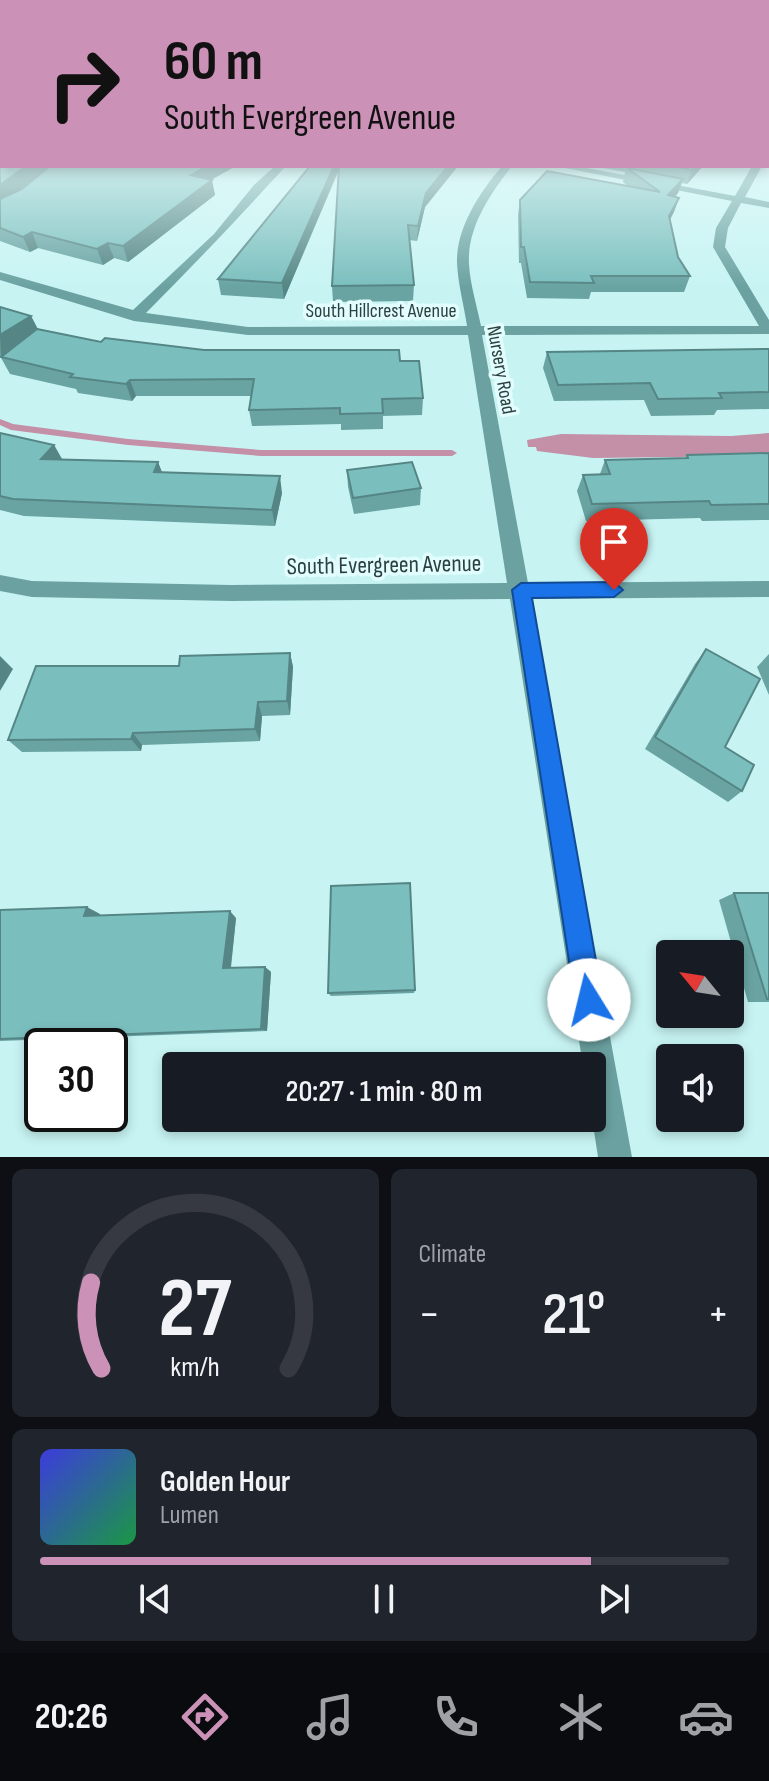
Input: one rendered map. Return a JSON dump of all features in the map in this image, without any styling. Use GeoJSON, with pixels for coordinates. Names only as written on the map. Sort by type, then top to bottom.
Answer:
{"type":"FeatureCollection","features":[{"type":"Feature","properties":{"kind":"street"},"geometry":{"type":"LineString","coordinates":[[134,317],[218,236],[267,179]]}},
{"type":"Feature","properties":{"kind":"street","name":"Nursery Road"},"geometry":{"type":"LineString","coordinates":[[496,179],[468,228],[463,262],[615,1157]]}},
{"type":"Feature","properties":{"kind":"street"},"geometry":{"type":"LineString","coordinates":[[630,179],[769,205]]}},
{"type":"Feature","properties":{"kind":"street"},"geometry":{"type":"LineString","coordinates":[[749,179],[722,228],[719,247],[769,330]]}},
{"type":"Feature","properties":{"kind":"street","name":"South Hillcrest Avenue"},"geometry":{"type":"LineString","coordinates":[[0,276],[78,303],[188,327],[248,331],[769,330]]}},
{"type":"Feature","properties":{"kind":"street","name":"South Evergreen Avenue"},"geometry":{"type":"LineString","coordinates":[[0,583],[32,589],[142,592],[769,589]]}},
{"type":"Feature","properties":{"kind":"shaded area"},"geometry":{"type":"Polygon","coordinates":[[[769,433],[769,456],[593,458],[537,451],[536,447],[528,447],[527,440],[561,434],[731,436],[769,433]]]}},
{"type":"Feature","properties":{"kind":"building"},"geometry":{"type":"Polygon","coordinates":[[[34,179],[212,180],[123,246],[108,243],[97,249],[32,232],[23,237],[0,228],[0,199],[22,189],[34,179]]]}},
{"type":"Feature","properties":{"kind":"building"},"geometry":{"type":"Polygon","coordinates":[[[299,179],[328,179],[282,283],[218,279],[299,179]]]}},
{"type":"Feature","properties":{"kind":"building"},"geometry":{"type":"Polygon","coordinates":[[[338,179],[437,179],[426,193],[418,226],[408,225],[414,285],[332,286],[338,179]]]}},
{"type":"Feature","properties":{"kind":"building"},"geometry":{"type":"Polygon","coordinates":[[[540,179],[590,179],[660,192],[642,179],[683,179],[668,195],[679,198],[669,216],[678,257],[690,276],[591,276],[594,283],[530,282],[524,247],[521,247],[520,200],[540,179]]]}},
{"type":"Feature","properties":{"kind":"building"},"geometry":{"type":"Polygon","coordinates":[[[0,307],[31,316],[0,335],[0,307]]]}},
{"type":"Feature","properties":{"kind":"building"},"geometry":{"type":"Polygon","coordinates":[[[37,329],[101,342],[105,338],[204,350],[399,350],[400,361],[419,361],[423,398],[382,399],[383,413],[340,414],[340,408],[249,410],[254,379],[130,380],[126,384],[70,377],[73,374],[1,357],[37,329]]]}},
{"type":"Feature","properties":{"kind":"building"},"geometry":{"type":"Polygon","coordinates":[[[769,349],[769,392],[719,393],[722,398],[658,399],[650,383],[558,385],[547,352],[769,349]]]}},
{"type":"Feature","properties":{"kind":"building"},"geometry":{"type":"Polygon","coordinates":[[[0,433],[54,445],[41,459],[158,462],[154,472],[280,476],[272,510],[13,499],[0,496],[0,433]]]}},
{"type":"Feature","properties":{"kind":"building"},"geometry":{"type":"Polygon","coordinates":[[[769,453],[769,504],[711,505],[709,501],[592,504],[583,475],[610,474],[605,460],[769,453]]]}},
{"type":"Feature","properties":{"kind":"building"},"geometry":{"type":"Polygon","coordinates":[[[412,462],[421,488],[353,498],[347,470],[412,462]]]}},
{"type":"Feature","properties":{"kind":"building"},"geometry":{"type":"Polygon","coordinates":[[[706,649],[760,679],[725,747],[754,765],[742,791],[655,737],[706,649]]]}},
{"type":"Feature","properties":{"kind":"building"},"geometry":{"type":"Polygon","coordinates":[[[290,653],[287,701],[258,702],[255,729],[133,733],[131,739],[8,740],[36,666],[179,666],[180,656],[290,653]]]}},
{"type":"Feature","properties":{"kind":"building"},"geometry":{"type":"Polygon","coordinates":[[[410,883],[415,990],[328,993],[331,886],[410,883]]]}},
{"type":"Feature","properties":{"kind":"building"},"geometry":{"type":"Polygon","coordinates":[[[734,893],[769,893],[769,999],[767,999],[734,893]]]}},
{"type":"Feature","properties":{"kind":"building"},"geometry":{"type":"Polygon","coordinates":[[[87,907],[84,916],[230,911],[223,968],[265,967],[261,1029],[128,1034],[128,1028],[24,1028],[24,1038],[0,1039],[0,910],[87,907]]]}},
{"type":"Feature","properties":{"kind":"waterway"},"geometry":{"type":"LineString","coordinates":[[0,422],[11,427],[128,442],[261,453],[452,453]]}},
{"type":"Feature","properties":{"kind":"route"},"geometry":{"type":"LineString","coordinates":[[589,1000],[521,590],[614,590]]}}]}
